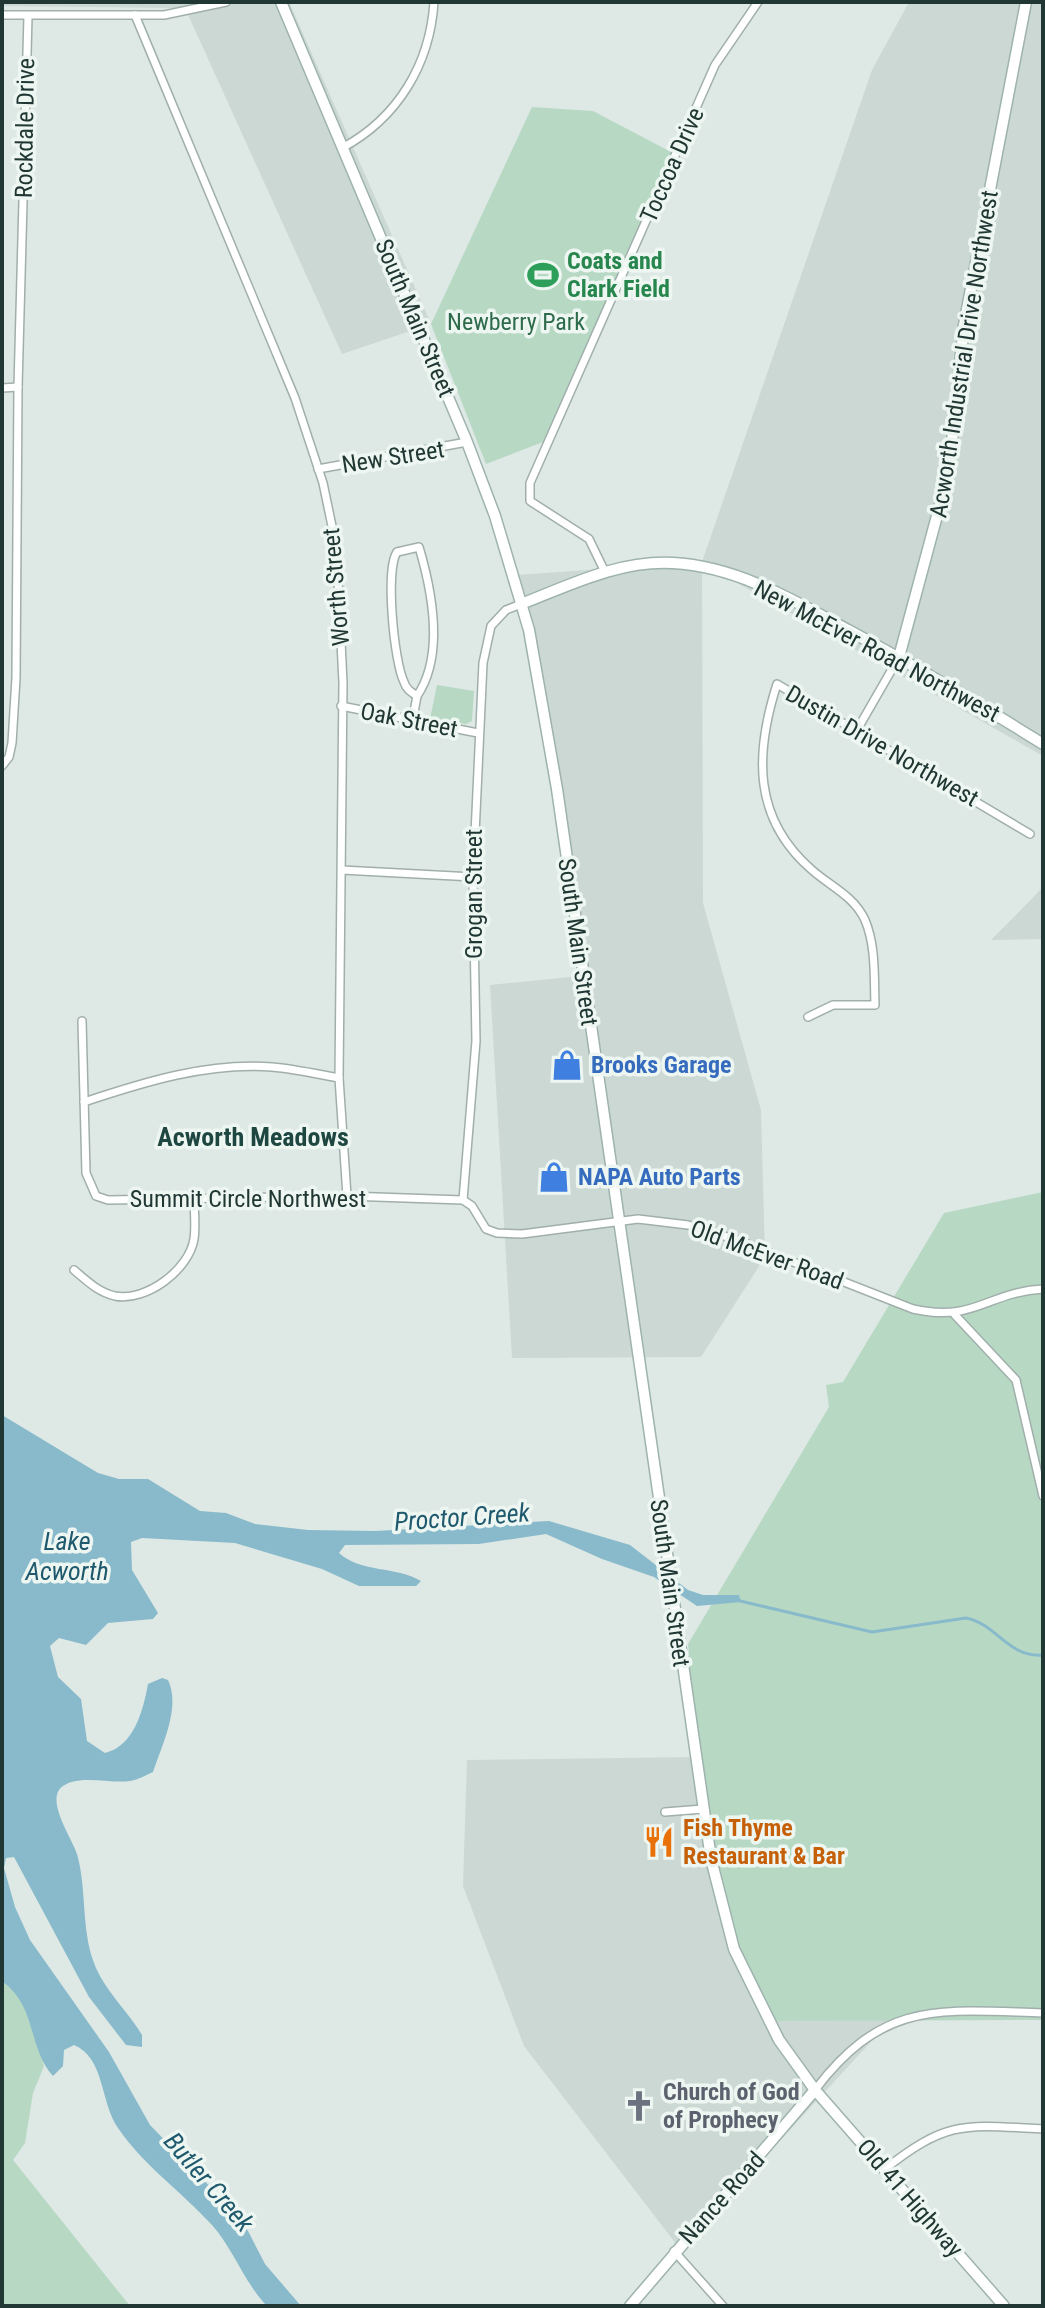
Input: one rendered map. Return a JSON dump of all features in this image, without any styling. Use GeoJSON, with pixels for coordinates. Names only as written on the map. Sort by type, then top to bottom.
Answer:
{"type":"FeatureCollection","features":[{"type":"Feature","properties":{"kind":"main road","name":"South Main Street"},"geometry":{"type":"LineString","coordinates":[[281,2],[467,442],[495,516],[521,604],[549,737],[672,1601],[720,1904],[734,1949],[779,2040],[815,2090]]}},
{"type":"Feature","properties":{"kind":"main road","name":"Acworth Industrial Drive Northwest"},"geometry":{"type":"LineString","coordinates":[[899,657],[949,471],[964,325],[1026,2]]}},
{"type":"Feature","properties":{"kind":"main road","name":"New McEver Road Northwest"},"geometry":{"type":"LineString","coordinates":[[521,604],[605,572],[674,563],[709,568],[791,599],[899,657],[1043,744]]}},
{"type":"Feature","properties":{"kind":"main road","name":"Old 41 Highway"},"geometry":{"type":"LineString","coordinates":[[815,2090],[1004,2306]]}},
{"type":"Feature","properties":{"kind":"main road","name":"Nance Road"},"geometry":{"type":"LineString","coordinates":[[630,2306],[815,2090]]}},
{"type":"Feature","properties":{"kind":"street"},"geometry":{"type":"LineString","coordinates":[[2,15],[186,13],[226,2]]}},
{"type":"Feature","properties":{"kind":"street"},"geometry":{"type":"LineString","coordinates":[[342,148],[370,130],[408,88],[427,46],[434,2]]}},
{"type":"Feature","properties":{"kind":"street","name":"Toccoa Drive"},"geometry":{"type":"LineString","coordinates":[[605,572],[589,539],[530,501],[530,483],[715,65],[758,2]]}},
{"type":"Feature","properties":{"kind":"street","name":"Worth Street"},"geometry":{"type":"LineString","coordinates":[[135,15],[295,398],[318,469],[337,559],[342,870],[339,1078],[347,1196]]}},
{"type":"Feature","properties":{"kind":"street","name":"Rockdale Drive"},"geometry":{"type":"LineString","coordinates":[[2,766],[9,757],[12,743],[16,678],[18,387],[28,16]]}},
{"type":"Feature","properties":{"kind":"street"},"geometry":{"type":"LineString","coordinates":[[2,388],[18,387]]}},
{"type":"Feature","properties":{"kind":"street","name":"New Street"},"geometry":{"type":"LineString","coordinates":[[318,469],[467,442]]}},
{"type":"Feature","properties":{"kind":"street"},"geometry":{"type":"LineString","coordinates":[[412,723],[417,696],[428,673],[432,619],[428,579],[419,547],[397,552],[391,574],[401,673],[407,689],[417,696]]}},
{"type":"Feature","properties":{"kind":"street","name":"Grogan Street"},"geometry":{"type":"LineString","coordinates":[[463,1200],[476,1041],[473,877],[478,733],[488,633],[500,615],[521,604]]}},
{"type":"Feature","properties":{"kind":"street"},"geometry":{"type":"LineString","coordinates":[[857,730],[899,657]]}},
{"type":"Feature","properties":{"kind":"street","name":"Dustin Drive Northwest"},"geometry":{"type":"LineString","coordinates":[[808,1017],[833,1005],[875,1005],[872,951],[864,919],[857,907],[797,856],[769,808],[762,777],[761,747],[777,684],[1030,834]]}},
{"type":"Feature","properties":{"kind":"street","name":"Oak Street"},"geometry":{"type":"LineString","coordinates":[[341,706],[412,723],[478,733]]}},
{"type":"Feature","properties":{"kind":"street"},"geometry":{"type":"LineString","coordinates":[[342,870],[473,877]]}},
{"type":"Feature","properties":{"kind":"street","name":"Summit Circle Northwest"},"geometry":{"type":"LineString","coordinates":[[82,1021],[86,1173],[96,1196],[108,1200],[194,1196],[347,1196],[463,1200]]}},
{"type":"Feature","properties":{"kind":"street"},"geometry":{"type":"LineString","coordinates":[[84,1102],[147,1081],[206,1070],[270,1067],[339,1078]]}},
{"type":"Feature","properties":{"kind":"street"},"geometry":{"type":"LineString","coordinates":[[74,1270],[98,1290],[119,1297],[144,1292],[165,1281],[185,1261],[194,1241],[194,1196]]}},
{"type":"Feature","properties":{"kind":"street","name":"Old McEver Road"},"geometry":{"type":"LineString","coordinates":[[463,1200],[472,1206],[484,1227],[497,1233],[522,1234],[618,1220],[657,1219],[688,1225],[737,1240],[913,1309],[955,1315]]}},
{"type":"Feature","properties":{"kind":"street"},"geometry":{"type":"LineString","coordinates":[[1043,1289],[1007,1294],[955,1315],[1016,1380],[1043,1496]]}},
{"type":"Feature","properties":{"kind":"street"},"geometry":{"type":"LineString","coordinates":[[665,1812],[703,1809]]}},
{"type":"Feature","properties":{"kind":"street"},"geometry":{"type":"LineString","coordinates":[[815,2090],[853,2048],[892,2022],[945,2011],[1043,2013]]}},
{"type":"Feature","properties":{"kind":"street"},"geometry":{"type":"LineString","coordinates":[[885,2169],[917,2144],[946,2129],[967,2125],[1043,2129]]}},
{"type":"Feature","properties":{"kind":"street"},"geometry":{"type":"LineString","coordinates":[[674,2251],[723,2306]]}},
{"type":"Feature","properties":{"kind":"shaded area"},"geometry":{"type":"Polygon","coordinates":[[[2,2],[289,2],[431,324],[342,354],[185,8],[2,6],[2,2]]]}},
{"type":"Feature","properties":{"kind":"shaded area"},"geometry":{"type":"Polygon","coordinates":[[[909,2],[1043,2],[1043,756],[702,563],[703,903],[761,1110],[765,1257],[701,1357],[512,1358],[490,985],[581,976],[516,575],[702,562],[872,70],[909,2]]]}},
{"type":"Feature","properties":{"kind":"shaded area"},"geometry":{"type":"Polygon","coordinates":[[[1043,887],[1043,939],[991,940],[1019,912],[1043,887]]]}},
{"type":"Feature","properties":{"kind":"shaded area"},"geometry":{"type":"Polygon","coordinates":[[[697,1757],[774,2021],[891,2020],[680,2249],[524,2046],[463,1886],[467,1760],[697,1757]]]}},
{"type":"Feature","properties":{"kind":"green space","name":"Newberry Park"},"geometry":{"type":"Polygon","coordinates":[[[532,107],[593,111],[673,153],[548,440],[486,464],[431,324],[532,107]]]}},
{"type":"Feature","properties":{"kind":"green space"},"geometry":{"type":"Polygon","coordinates":[[[437,685],[474,691],[472,721],[466,724],[430,719],[437,685]]]}},
{"type":"Feature","properties":{"kind":"green space"},"geometry":{"type":"Polygon","coordinates":[[[1043,1192],[1043,2020],[774,2021],[732,1949],[699,1784],[688,1644],[829,1407],[826,1385],[843,1382],[944,1213],[1043,1192]]]}},
{"type":"Feature","properties":{"kind":"green space"},"geometry":{"type":"Polygon","coordinates":[[[2,1981],[16,1992],[29,2013],[44,2066],[33,2093],[25,2143],[13,2160],[130,2306],[2,2306],[2,1981]]]}},
{"type":"Feature","properties":{"kind":"water","name":"Lake Acworth"},"geometry":{"type":"Polygon","coordinates":[[[2,1415],[98,1473],[119,1479],[148,1479],[200,1511],[226,1513],[255,1524],[308,1530],[376,1531],[549,1521],[630,1545],[688,1590],[703,1595],[739,1595],[741,1602],[697,1606],[654,1577],[602,1559],[546,1534],[479,1544],[345,1545],[339,1553],[358,1564],[411,1576],[421,1581],[416,1586],[359,1586],[322,1569],[235,1543],[142,1538],[131,1542],[132,1570],[158,1613],[153,1619],[108,1623],[86,1645],[59,1638],[50,1646],[58,1677],[81,1699],[87,1741],[105,1753],[123,1743],[136,1726],[148,1684],[162,1678],[168,1680],[171,1691],[169,1726],[153,1772],[122,1782],[70,1782],[58,1792],[56,1800],[77,1854],[87,1937],[94,1963],[142,2035],[142,2047],[126,2045],[89,1997],[14,1857],[6,1858],[4,1868],[15,1907],[30,1940],[109,2052],[150,2125],[224,2201],[248,2231],[265,2264],[301,2306],[267,2306],[259,2297],[212,2225],[139,2154],[118,2128],[97,2070],[84,2051],[74,2045],[64,2050],[63,2066],[53,2076],[39,2053],[22,2003],[2,1981],[2,1415]]]}},
{"type":"Feature","properties":{"kind":"waterway","name":"Proctor Creek"},"geometry":{"type":"LineString","coordinates":[[736,1600],[872,1632],[966,1618],[977,1621],[1021,1651],[1043,1655]]}},
{"type":"Feature","properties":{"kind":"place","name":"Coats and Clark Field"},"geometry":{"type":"Point","coordinates":[543,275]}},
{"type":"Feature","properties":{"kind":"place","name":"Brooks Garage"},"geometry":{"type":"Point","coordinates":[567,1065]}},
{"type":"Feature","properties":{"kind":"place","name":"NAPA Auto Parts"},"geometry":{"type":"Point","coordinates":[554,1177]}},
{"type":"Feature","properties":{"kind":"place","name":"Fish Thyme Restaurant & Bar"},"geometry":{"type":"Point","coordinates":[659,1842]}},
{"type":"Feature","properties":{"kind":"place","name":"Church of God of Prophecy"},"geometry":{"type":"Point","coordinates":[639,2106]}},
{"type":"Feature","properties":{"kind":"district","name":"Acworth Meadows"},"geometry":{"type":"Point","coordinates":[253,1137]}},
{"type":"Feature","properties":{"kind":"water label","name":"Butler Creek"},"geometry":{"type":"Point","coordinates":[209,2182]}}]}
